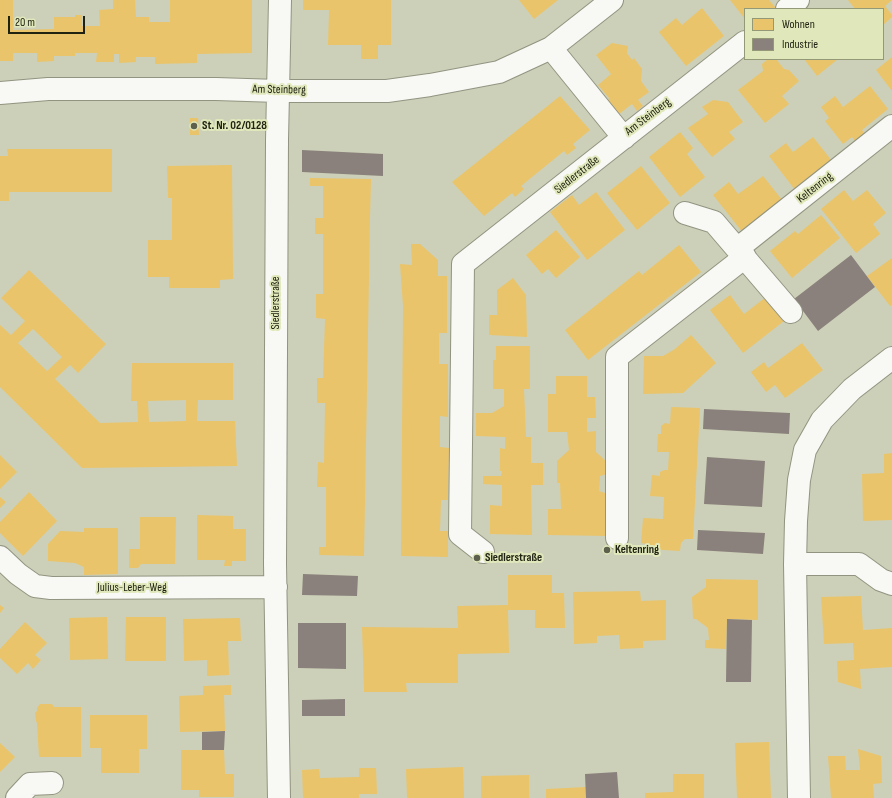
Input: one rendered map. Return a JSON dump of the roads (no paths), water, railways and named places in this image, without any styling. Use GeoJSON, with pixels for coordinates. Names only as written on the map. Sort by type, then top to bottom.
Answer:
{"type":"FeatureCollection","features":[{"type":"Feature","properties":{"kind":"street","name":"Siedlerstraße"},"geometry":{"type":"LineString","coordinates":[[279,798],[276,587],[278,91],[280,0]]}},
{"type":"Feature","properties":{"kind":"street","name":"Am Steinberg"},"geometry":{"type":"LineString","coordinates":[[0,93],[48,89],[387,91],[430,85],[499,72],[550,48],[612,0]]}},
{"type":"Feature","properties":{"kind":"street"},"geometry":{"type":"LineString","coordinates":[[788,8],[798,0]]}},
{"type":"Feature","properties":{"kind":"street","name":"Am Steinberg"},"geometry":{"type":"LineString","coordinates":[[550,48],[624,138],[744,43]]}},
{"type":"Feature","properties":{"kind":"street","name":"Keltenring"},"geometry":{"type":"LineString","coordinates":[[617,538],[617,357],[892,126]]}},
{"type":"Feature","properties":{"kind":"street","name":"Siedlerstraße"},"geometry":{"type":"LineString","coordinates":[[483,552],[460,534],[463,264],[624,138]]}},
{"type":"Feature","properties":{"kind":"street"},"geometry":{"type":"LineString","coordinates":[[685,213],[714,222],[791,312]]}},
{"type":"Feature","properties":{"kind":"street"},"geometry":{"type":"LineString","coordinates":[[799,798],[795,564],[799,480],[805,450],[822,420],[852,389],[892,358]]}},
{"type":"Feature","properties":{"kind":"street","name":"Julius-Leber-Weg"},"geometry":{"type":"LineString","coordinates":[[0,557],[18,574],[35,586],[52,588],[276,587]]}},
{"type":"Feature","properties":{"kind":"street"},"geometry":{"type":"LineString","coordinates":[[795,564],[859,564],[881,580],[892,584]]}},
{"type":"Feature","properties":{"kind":"street"},"geometry":{"type":"LineString","coordinates":[[17,798],[30,784],[52,783]]}},
{"type":"Feature","properties":{"kind":"place","name":"St. Nr. 02/0128"},"geometry":{"type":"Point","coordinates":[194,126]}},
{"type":"Feature","properties":{"kind":"place","name":"Keltenring"},"geometry":{"type":"Point","coordinates":[607,550]}},
{"type":"Feature","properties":{"kind":"place","name":"Siedlerstraße"},"geometry":{"type":"Point","coordinates":[477,558]}}]}
